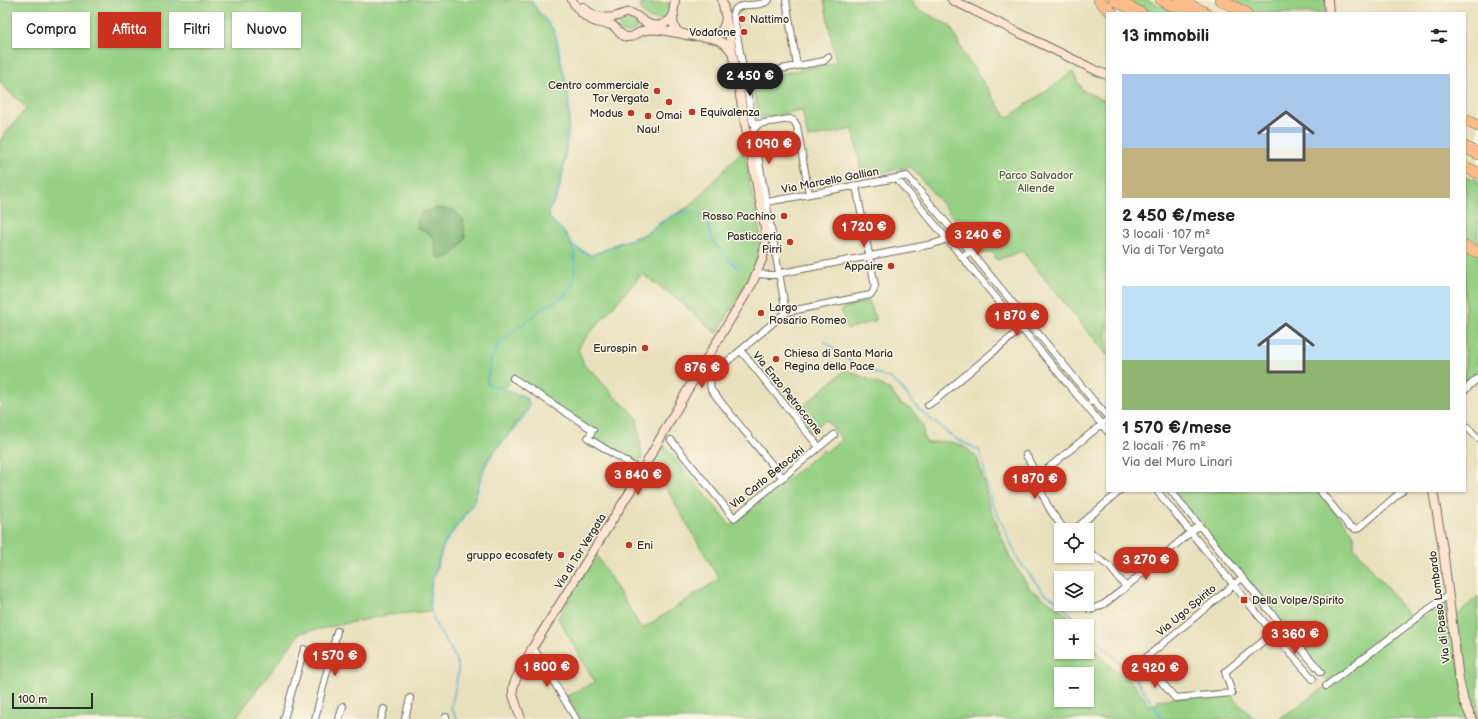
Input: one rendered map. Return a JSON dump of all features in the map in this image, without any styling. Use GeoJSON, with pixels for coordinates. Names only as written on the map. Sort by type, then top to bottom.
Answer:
{"type":"FeatureCollection","features":[{"type":"Feature","properties":{"kind":"highway"},"geometry":{"type":"LineString","coordinates":[[1099,0],[1111,12]]}},
{"type":"Feature","properties":{"kind":"highway"},"geometry":{"type":"LineString","coordinates":[[1114,0],[1139,12]]}},
{"type":"Feature","properties":{"kind":"highway"},"geometry":{"type":"LineString","coordinates":[[1161,0],[1186,12]]}},
{"type":"Feature","properties":{"kind":"highway"},"geometry":{"type":"LineString","coordinates":[[1179,0],[1204,12]]}},
{"type":"Feature","properties":{"kind":"highway"},"geometry":{"type":"LineString","coordinates":[[1220,0],[1245,12]]}},
{"type":"Feature","properties":{"kind":"highway"},"geometry":{"type":"LineString","coordinates":[[1227,0],[1245,12]]}},
{"type":"Feature","properties":{"kind":"highway"},"geometry":{"type":"LineString","coordinates":[[1466,120],[1478,126]]}},
{"type":"Feature","properties":{"kind":"highway"},"geometry":{"type":"LineString","coordinates":[[1466,139],[1478,145]]}},
{"type":"Feature","properties":{"kind":"highway"},"geometry":{"type":"LineString","coordinates":[[1466,148],[1478,154]]}},
{"type":"Feature","properties":{"kind":"highway"},"geometry":{"type":"LineString","coordinates":[[1466,167],[1478,173]]}},
{"type":"Feature","properties":{"kind":"highway"},"geometry":{"type":"LineString","coordinates":[[1466,175],[1478,176]]}},
{"type":"Feature","properties":{"kind":"highway"},"geometry":{"type":"LineString","coordinates":[[1466,247],[1478,252]]}},
{"type":"Feature","properties":{"kind":"main road"},"geometry":{"type":"LineString","coordinates":[[572,0],[578,10],[589,18],[597,22],[612,25],[621,35],[628,37],[633,36],[643,30],[649,29],[712,38],[724,42],[732,51]]}},
{"type":"Feature","properties":{"kind":"main road"},"geometry":{"type":"LineString","coordinates":[[578,0],[586,10],[597,16],[609,18],[626,12],[632,13],[645,23],[659,26],[667,23],[674,15]]}},
{"type":"Feature","properties":{"kind":"main road"},"geometry":{"type":"LineString","coordinates":[[675,0],[675,28],[684,34]]}},
{"type":"Feature","properties":{"kind":"main road","name":"Via di Tor Vergata"},"geometry":{"type":"LineString","coordinates":[[522,719],[514,699],[513,687],[515,681],[533,648],[641,471],[756,274],[765,246],[765,227],[752,121],[732,51],[722,0]]}},
{"type":"Feature","properties":{"kind":"main road"},"geometry":{"type":"LineString","coordinates":[[952,0],[1106,75]]}},
{"type":"Feature","properties":{"kind":"main road"},"geometry":{"type":"LineString","coordinates":[[1328,0],[1329,12]]}},
{"type":"Feature","properties":{"kind":"main road"},"geometry":{"type":"LineString","coordinates":[[712,38],[718,35],[723,29],[726,19]]}},
{"type":"Feature","properties":{"kind":"main road","name":"Via di Passo Lombardo"},"geometry":{"type":"LineString","coordinates":[[1433,492],[1444,549],[1448,595],[1460,686],[1466,708],[1472,719]]}},
{"type":"Feature","properties":{"kind":"street","name":"Via di Tor Vergata"},"geometry":{"type":"LineString","coordinates":[[769,0],[764,3],[736,9],[733,12],[733,16],[786,312]]}},
{"type":"Feature","properties":{"kind":"street"},"geometry":{"type":"LineString","coordinates":[[786,0],[797,66]]}},
{"type":"Feature","properties":{"kind":"street"},"geometry":{"type":"LineString","coordinates":[[616,29],[617,20],[620,15]]}},
{"type":"Feature","properties":{"kind":"street"},"geometry":{"type":"LineString","coordinates":[[744,76],[824,61],[828,57]]}},
{"type":"Feature","properties":{"kind":"street"},"geometry":{"type":"LineString","coordinates":[[752,121],[790,119],[796,123],[809,194]]}},
{"type":"Feature","properties":{"kind":"street","name":"Via Marcello Gallian"},"geometry":{"type":"LineString","coordinates":[[767,202],[907,176],[1106,415]]}},
{"type":"Feature","properties":{"kind":"street","name":"Via Marcello Gallian"},"geometry":{"type":"LineString","coordinates":[[896,178],[1106,430]]}},
{"type":"Feature","properties":{"kind":"street"},"geometry":{"type":"LineString","coordinates":[[782,477],[711,390],[710,378],[716,371],[786,312],[851,300],[872,293],[875,286],[856,186]]}},
{"type":"Feature","properties":{"kind":"street"},"geometry":{"type":"LineString","coordinates":[[756,274],[771,275],[932,244],[947,238],[954,232]]}},
{"type":"Feature","properties":{"kind":"street"},"geometry":{"type":"LineString","coordinates":[[962,257],[970,251]]}},
{"type":"Feature","properties":{"kind":"street"},"geometry":{"type":"LineString","coordinates":[[928,405],[937,400],[1022,328]]}},
{"type":"Feature","properties":{"kind":"street","name":"Via Enzo Petraccone"},"geometry":{"type":"LineString","coordinates":[[741,351],[819,447]]}},
{"type":"Feature","properties":{"kind":"street"},"geometry":{"type":"LineString","coordinates":[[513,378],[593,430],[588,438],[641,471]]}},
{"type":"Feature","properties":{"kind":"street"},"geometry":{"type":"LineString","coordinates":[[1466,389],[1478,378]]}},
{"type":"Feature","properties":{"kind":"street"},"geometry":{"type":"LineString","coordinates":[[1086,406],[1093,400]]}},
{"type":"Feature","properties":{"kind":"street"},"geometry":{"type":"LineString","coordinates":[[1036,477],[1106,421]]}},
{"type":"Feature","properties":{"kind":"street"},"geometry":{"type":"LineString","coordinates":[[1466,426],[1478,438]]}},
{"type":"Feature","properties":{"kind":"street","name":"Via Carlo Betocchi"},"geometry":{"type":"LineString","coordinates":[[671,440],[734,518],[834,435]]}},
{"type":"Feature","properties":{"kind":"street"},"geometry":{"type":"LineString","coordinates":[[1026,455],[1033,465],[1047,505],[1060,523]]}},
{"type":"Feature","properties":{"kind":"street"},"geometry":{"type":"LineString","coordinates":[[1082,523],[1119,492]]}},
{"type":"Feature","properties":{"kind":"street"},"geometry":{"type":"LineString","coordinates":[[1171,492],[1321,672]]}},
{"type":"Feature","properties":{"kind":"street"},"geometry":{"type":"LineString","coordinates":[[1321,492],[1354,529],[1359,528],[1401,492]]}},
{"type":"Feature","properties":{"kind":"street"},"geometry":{"type":"LineString","coordinates":[[1159,493],[1273,633],[1313,679]]}},
{"type":"Feature","properties":{"kind":"street"},"geometry":{"type":"LineString","coordinates":[[1381,499],[1386,505]]}},
{"type":"Feature","properties":{"kind":"street"},"geometry":{"type":"LineString","coordinates":[[1094,608],[1104,604],[1199,525]]}},
{"type":"Feature","properties":{"kind":"street"},"geometry":{"type":"LineString","coordinates":[[1094,556],[1108,566],[1126,586]]}},
{"type":"Feature","properties":{"kind":"street","name":"Via Ugo Spirito"},"geometry":{"type":"LineString","coordinates":[[1242,578],[1143,660],[1175,698],[1233,696],[1225,672],[1273,633]]}},
{"type":"Feature","properties":{"kind":"street"},"geometry":{"type":"LineString","coordinates":[[1326,686],[1448,595]]}},
{"type":"Feature","properties":{"kind":"street"},"geometry":{"type":"LineString","coordinates":[[1273,633],[1282,626]]}},
{"type":"Feature","properties":{"kind":"street"},"geometry":{"type":"LineString","coordinates":[[315,719],[337,631]]}},
{"type":"Feature","properties":{"kind":"street"},"geometry":{"type":"LineString","coordinates":[[533,648],[576,719]]}},
{"type":"Feature","properties":{"kind":"street"},"geometry":{"type":"LineString","coordinates":[[284,719],[304,649]]}},
{"type":"Feature","properties":{"kind":"street"},"geometry":{"type":"LineString","coordinates":[[405,719],[410,698]]}},
{"type":"Feature","properties":{"kind":"street"},"geometry":{"type":"LineString","coordinates":[[339,719],[343,706]]}},
{"type":"Feature","properties":{"kind":"street"},"geometry":{"type":"LineString","coordinates":[[381,719],[384,709]]}},
{"type":"Feature","properties":{"kind":"green space"},"geometry":{"type":"Polygon","coordinates":[[[0,0],[531,0],[535,8],[555,32],[568,91],[570,116],[565,160],[558,194],[550,210],[549,216],[550,219],[566,234],[572,245],[591,255],[647,233],[661,222],[690,206],[739,154],[744,153],[761,239],[756,264],[748,283],[746,283],[717,334],[676,298],[642,274],[581,343],[578,350],[585,367],[594,373],[615,397],[637,418],[642,459],[629,460],[588,438],[593,430],[513,379],[504,390],[525,397],[529,402],[528,408],[489,459],[484,469],[472,505],[444,545],[431,585],[431,611],[387,615],[300,633],[235,719],[0,719],[0,140],[27,108],[0,82],[0,0]]]}},
{"type":"Feature","properties":{"kind":"green space","name":"Parco Salvador Allende"},"geometry":{"type":"Polygon","coordinates":[[[824,0],[913,0],[913,4],[916,8],[950,26],[964,54],[1007,118],[1073,72],[1082,90],[1106,102],[1106,354],[1022,251],[997,260],[992,252],[983,254],[966,232],[967,226],[963,219],[954,218],[911,167],[862,176],[853,129],[808,138],[802,110],[759,118],[751,79],[836,63],[824,0]]]}},
{"type":"Feature","properties":{"kind":"green space"},"geometry":{"type":"Polygon","coordinates":[[[1125,0],[1148,0],[1173,12],[1150,12],[1125,0]]]}},
{"type":"Feature","properties":{"kind":"green space"},"geometry":{"type":"Polygon","coordinates":[[[1233,0],[1325,0],[1326,12],[1253,12],[1233,0]]]}},
{"type":"Feature","properties":{"kind":"green space"},"geometry":{"type":"Polygon","coordinates":[[[670,3],[669,15],[660,20],[649,18],[643,13],[641,8],[641,4],[670,3]]]}},
{"type":"Feature","properties":{"kind":"green space"},"geometry":{"type":"Polygon","coordinates":[[[628,15],[634,18],[637,24],[634,30],[628,33],[622,30],[619,24],[622,18],[628,15]]]}},
{"type":"Feature","properties":{"kind":"green space"},"geometry":{"type":"Polygon","coordinates":[[[1466,177],[1478,180],[1478,244],[1466,239],[1466,177]]]}},
{"type":"Feature","properties":{"kind":"green space"},"geometry":{"type":"Polygon","coordinates":[[[438,208],[454,210],[463,219],[465,238],[459,248],[451,256],[440,259],[436,255],[435,243],[430,234],[417,228],[418,219],[422,212],[438,208]]]}},
{"type":"Feature","properties":{"kind":"green space"},"geometry":{"type":"Polygon","coordinates":[[[1466,248],[1478,254],[1478,374],[1466,385],[1466,248]]]}},
{"type":"Feature","properties":{"kind":"green space"},"geometry":{"type":"Polygon","coordinates":[[[869,300],[876,321],[847,329],[841,309],[869,300]]]}},
{"type":"Feature","properties":{"kind":"green space"},"geometry":{"type":"Polygon","coordinates":[[[845,370],[881,385],[892,392],[899,403],[911,409],[923,425],[924,438],[927,443],[949,442],[962,445],[978,460],[989,504],[1010,558],[1030,589],[1054,605],[1054,611],[1062,611],[1072,619],[1054,619],[1054,659],[1094,659],[1094,646],[1097,652],[1110,666],[1132,683],[1144,697],[1148,706],[1158,703],[1157,700],[1232,693],[1234,699],[1255,719],[580,719],[567,696],[595,682],[558,618],[595,553],[642,629],[719,579],[651,462],[662,443],[731,526],[823,450],[826,452],[842,439],[826,420],[810,431],[795,413],[845,370]]]}},
{"type":"Feature","properties":{"kind":"green space"},"geometry":{"type":"Polygon","coordinates":[[[1172,492],[1319,492],[1354,534],[1354,547],[1415,623],[1445,601],[1470,719],[1279,719],[1330,684],[1172,492]]]}},
{"type":"Feature","properties":{"kind":"green space"},"geometry":{"type":"Polygon","coordinates":[[[1478,596],[1478,719],[1476,719],[1464,688],[1459,653],[1464,648],[1457,646],[1455,618],[1478,596]]]}},
{"type":"Feature","properties":{"kind":"waterway"},"geometry":{"type":"LineString","coordinates":[[458,719],[451,709],[458,674],[458,665],[452,651],[439,631],[431,610],[430,602],[434,572],[445,544],[472,505],[488,459],[516,427],[529,406],[528,400],[523,396],[487,383],[491,360],[499,343],[540,310],[564,296],[572,286],[575,274],[574,253],[569,239],[549,217],[549,210],[557,194],[561,178],[569,122],[568,92],[555,33],[536,9],[531,0]]}},
{"type":"Feature","properties":{"kind":"waterway"},"geometry":{"type":"LineString","coordinates":[[572,245],[586,254],[594,255],[611,246],[640,237],[676,214],[692,212],[703,217],[714,243],[720,251],[739,269]]}},
{"type":"Feature","properties":{"kind":"waterway"},"geometry":{"type":"LineString","coordinates":[[824,341],[852,363],[891,379],[901,387],[923,413],[956,439],[979,450],[991,500],[1019,561],[1043,592],[1056,600],[1076,619]]}},
{"type":"Feature","properties":{"kind":"waterway"},"geometry":{"type":"LineString","coordinates":[[1094,638],[1136,679],[1162,719]]}},
{"type":"Feature","properties":{"kind":"place","name":"Nattimo"},"geometry":{"type":"Point","coordinates":[742,19]}},
{"type":"Feature","properties":{"kind":"place","name":"Vodafone"},"geometry":{"type":"Point","coordinates":[744,32]}},
{"type":"Feature","properties":{"kind":"place","name":"Centro commerciale Tor Vergata"},"geometry":{"type":"Point","coordinates":[657,91]}},
{"type":"Feature","properties":{"kind":"place","name":"Omai"},"geometry":{"type":"Point","coordinates":[669,102]}},
{"type":"Feature","properties":{"kind":"place","name":"Equivalenza"},"geometry":{"type":"Point","coordinates":[692,112]}},
{"type":"Feature","properties":{"kind":"place","name":"Modus"},"geometry":{"type":"Point","coordinates":[631,113]}},
{"type":"Feature","properties":{"kind":"place","name":"Nau!"},"geometry":{"type":"Point","coordinates":[648,116]}},
{"type":"Feature","properties":{"kind":"place","name":"Rosso Pachino"},"geometry":{"type":"Point","coordinates":[784,216]}},
{"type":"Feature","properties":{"kind":"place","name":"Pasticceria Pirri"},"geometry":{"type":"Point","coordinates":[790,242]}},
{"type":"Feature","properties":{"kind":"place","name":"Appaire"},"geometry":{"type":"Point","coordinates":[891,266]}},
{"type":"Feature","properties":{"kind":"place","name":"Largo Rosario Romeo"},"geometry":{"type":"Point","coordinates":[761,313]}},
{"type":"Feature","properties":{"kind":"place","name":"Eurospin"},"geometry":{"type":"Point","coordinates":[645,348]}},
{"type":"Feature","properties":{"kind":"place","name":"Chiesa di Santa Maria Regina della Pace"},"geometry":{"type":"Point","coordinates":[776,359]}},
{"type":"Feature","properties":{"kind":"place","name":"Eni"},"geometry":{"type":"Point","coordinates":[629,545]}},
{"type":"Feature","properties":{"kind":"place","name":"gruppo ecosafety"},"geometry":{"type":"Point","coordinates":[561,555]}},
{"type":"Feature","properties":{"kind":"place","name":"Della Volpe/Spirito"},"geometry":{"type":"Point","coordinates":[1244,600]}}]}
